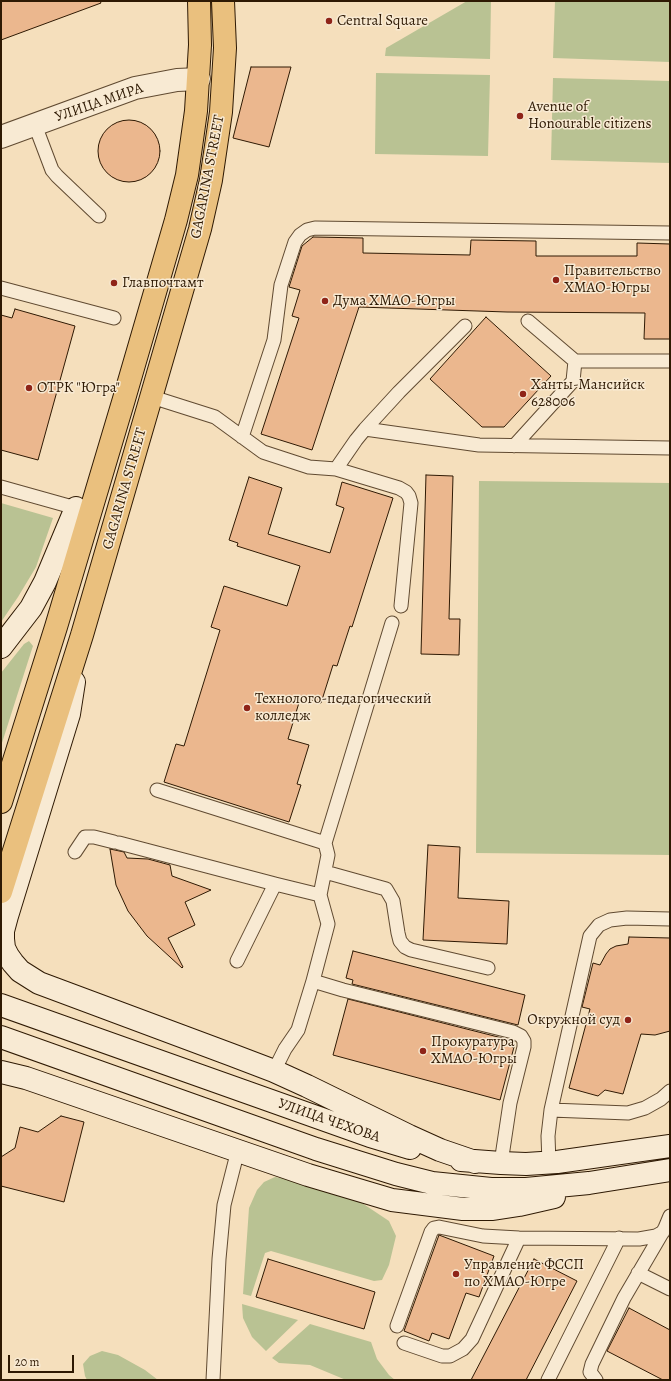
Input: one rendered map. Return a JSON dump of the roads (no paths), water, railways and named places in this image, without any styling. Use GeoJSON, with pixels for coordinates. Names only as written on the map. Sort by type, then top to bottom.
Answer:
{"type":"FeatureCollection","features":[{"type":"Feature","properties":{"kind":"main road","name":"GAGARINA STREET"},"geometry":{"type":"LineString","coordinates":[[1,802],[56,627],[176,220],[187,175],[199,79],[199,1]]}},
{"type":"Feature","properties":{"kind":"main road","name":"GAGARINA STREET"},"geometry":{"type":"LineString","coordinates":[[1,892],[82,635],[152,397],[203,215],[217,143],[225,48],[224,1]]}},
{"type":"Feature","properties":{"kind":"main road"},"geometry":{"type":"LineString","coordinates":[[199,79],[223,81]]}},
{"type":"Feature","properties":{"kind":"main road","name":"УЛИЦА МИРА"},"geometry":{"type":"LineString","coordinates":[[1,137],[135,88],[177,80],[199,79]]}},
{"type":"Feature","properties":{"kind":"main road"},"geometry":{"type":"LineString","coordinates":[[56,627],[76,508],[114,386],[152,255],[176,220]]}},
{"type":"Feature","properties":{"kind":"main road"},"geometry":{"type":"LineString","coordinates":[[1,647],[31,608],[45,582],[124,400]]}},
{"type":"Feature","properties":{"kind":"main road"},"geometry":{"type":"LineString","coordinates":[[82,635],[69,714],[7,916],[3,939],[8,956],[20,971],[40,983],[274,1072],[440,1150],[476,1162]]}},
{"type":"Feature","properties":{"kind":"main road"},"geometry":{"type":"LineString","coordinates":[[19,876],[29,803]]}},
{"type":"Feature","properties":{"kind":"main road","name":"УЛИЦА ЧЕХОВА"},"geometry":{"type":"LineString","coordinates":[[1,1005],[378,1138],[415,1150],[453,1159],[476,1162],[549,1163],[670,1146]]}},
{"type":"Feature","properties":{"kind":"main road","name":"УЛИЦА ЧЕХОВА"},"geometry":{"type":"LineString","coordinates":[[1,1037],[322,1151],[396,1174],[432,1182],[462,1187],[526,1189],[589,1183],[666,1172]]}},
{"type":"Feature","properties":{"kind":"main road"},"geometry":{"type":"LineString","coordinates":[[1,1072],[26,1078],[338,1184],[392,1200],[463,1209],[494,1209],[519,1205],[666,1172]]}},
{"type":"Feature","properties":{"kind":"lane"},"geometry":{"type":"LineString","coordinates":[[34,125],[52,170],[99,216]]}},
{"type":"Feature","properties":{"kind":"lane"},"geometry":{"type":"LineString","coordinates":[[242,437],[274,340],[281,285],[295,242],[300,235],[307,230],[315,228],[670,233]]}},
{"type":"Feature","properties":{"kind":"lane"},"geometry":{"type":"LineString","coordinates":[[1,288],[114,318]]}},
{"type":"Feature","properties":{"kind":"lane"},"geometry":{"type":"LineString","coordinates":[[528,321],[575,361],[670,361]]}},
{"type":"Feature","properties":{"kind":"lane"},"geometry":{"type":"LineString","coordinates":[[336,469],[365,428],[465,326]]}},
{"type":"Feature","properties":{"kind":"lane"},"geometry":{"type":"LineString","coordinates":[[514,446],[573,381],[575,361]]}},
{"type":"Feature","properties":{"kind":"lane"},"geometry":{"type":"LineString","coordinates":[[152,397],[215,417],[255,447],[270,454],[309,467],[336,469],[399,488],[406,492],[411,503],[401,606]]}},
{"type":"Feature","properties":{"kind":"lane"},"geometry":{"type":"LineString","coordinates":[[365,428],[479,445],[670,448]]}},
{"type":"Feature","properties":{"kind":"lane"},"geometry":{"type":"LineString","coordinates":[[1,487],[76,508]]}},
{"type":"Feature","properties":{"kind":"lane"},"geometry":{"type":"LineString","coordinates":[[274,1072],[285,1049],[298,1030],[328,924],[320,895],[328,855],[325,843],[392,622]]}},
{"type":"Feature","properties":{"kind":"lane"},"geometry":{"type":"LineString","coordinates":[[157,790],[325,843]]}},
{"type":"Feature","properties":{"kind":"lane"},"geometry":{"type":"LineString","coordinates":[[75,852],[85,837],[94,837],[320,895]]}},
{"type":"Feature","properties":{"kind":"lane"},"geometry":{"type":"LineString","coordinates":[[325,872],[386,889],[393,901],[400,942],[405,947],[411,950],[488,968]]}},
{"type":"Feature","properties":{"kind":"lane"},"geometry":{"type":"LineString","coordinates":[[237,961],[275,884]]}},
{"type":"Feature","properties":{"kind":"lane"},"geometry":{"type":"LineString","coordinates":[[549,1163],[548,1136],[551,1110],[590,936],[599,925],[610,920],[627,918],[670,919]]}},
{"type":"Feature","properties":{"kind":"lane"},"geometry":{"type":"LineString","coordinates":[[313,981],[343,990],[513,1032],[521,1036],[524,1041],[524,1047],[510,1103],[502,1145],[501,1163]]}},
{"type":"Feature","properties":{"kind":"lane"},"geometry":{"type":"LineString","coordinates":[[551,1110],[628,1112],[645,1108],[670,1092]]}},
{"type":"Feature","properties":{"kind":"lane"},"geometry":{"type":"LineString","coordinates":[[213,1380],[219,1259],[224,1205],[238,1150]]}},
{"type":"Feature","properties":{"kind":"lane"},"geometry":{"type":"LineString","coordinates":[[596,1380],[590,1372],[592,1364],[624,1298],[669,1222],[670,1216]]}},
{"type":"Feature","properties":{"kind":"lane"},"geometry":{"type":"LineString","coordinates":[[397,1326],[431,1232],[434,1228],[483,1236],[520,1238],[648,1238],[663,1232]]}},
{"type":"Feature","properties":{"kind":"lane"},"geometry":{"type":"LineString","coordinates":[[404,1343],[442,1356],[450,1356],[463,1349],[472,1339],[520,1238]]}},
{"type":"Feature","properties":{"kind":"lane"},"geometry":{"type":"LineString","coordinates":[[548,1380],[619,1238]]}},
{"type":"Feature","properties":{"kind":"lane"},"geometry":{"type":"LineString","coordinates":[[638,1273],[670,1289]]}},
{"type":"Feature","properties":{"kind":"place","name":"Central Square"},"geometry":{"type":"Point","coordinates":[329,21]}},
{"type":"Feature","properties":{"kind":"place","name":"Avenue of Honourable citizens"},"geometry":{"type":"Point","coordinates":[520,116]}},
{"type":"Feature","properties":{"kind":"place","name":"Правительство ХМАО-Югры"},"geometry":{"type":"Point","coordinates":[556,280]}},
{"type":"Feature","properties":{"kind":"place","name":"Главпочтамт"},"geometry":{"type":"Point","coordinates":[114,283]}},
{"type":"Feature","properties":{"kind":"place","name":"Дума ХМАО-Югры"},"geometry":{"type":"Point","coordinates":[325,301]}},
{"type":"Feature","properties":{"kind":"place","name":"ОТРК \"Югра\""},"geometry":{"type":"Point","coordinates":[29,388]}},
{"type":"Feature","properties":{"kind":"place","name":"Ханты-Мансийск 628006"},"geometry":{"type":"Point","coordinates":[523,394]}},
{"type":"Feature","properties":{"kind":"place","name":"Технолого-педагогический колледж"},"geometry":{"type":"Point","coordinates":[247,708]}},
{"type":"Feature","properties":{"kind":"place","name":"Окружной суд"},"geometry":{"type":"Point","coordinates":[628,1020]}},
{"type":"Feature","properties":{"kind":"place","name":"Прокуратура ХМАО-Югры"},"geometry":{"type":"Point","coordinates":[423,1051]}},
{"type":"Feature","properties":{"kind":"place","name":"Управление ФССП по ХМАО-Югре"},"geometry":{"type":"Point","coordinates":[456,1274]}}]}
